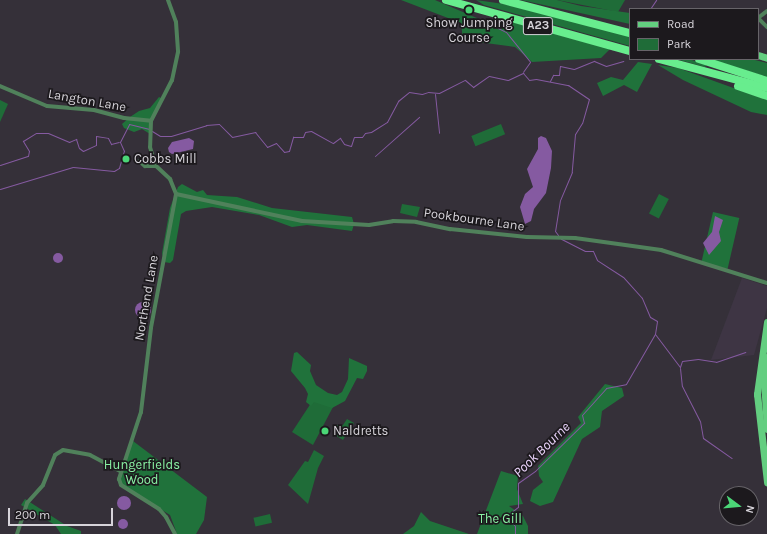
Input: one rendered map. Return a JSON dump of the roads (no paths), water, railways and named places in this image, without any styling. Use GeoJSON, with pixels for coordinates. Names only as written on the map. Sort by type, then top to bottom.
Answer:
{"type":"FeatureCollection","features":[{"type":"Feature","properties":{"kind":"highway","name":"A23"},"geometry":{"type":"LineString","coordinates":[[446,0],[629,51]]}},
{"type":"Feature","properties":{"kind":"highway","name":"A23"},"geometry":{"type":"LineString","coordinates":[[503,0],[621,29],[629,33]]}},
{"type":"Feature","properties":{"kind":"highway"},"geometry":{"type":"LineString","coordinates":[[621,29],[629,29]]}},
{"type":"Feature","properties":{"kind":"highway"},"geometry":{"type":"LineString","coordinates":[[663,60],[767,88]]}},
{"type":"Feature","properties":{"kind":"highway"},"geometry":{"type":"LineString","coordinates":[[702,60],[767,81]]}},
{"type":"Feature","properties":{"kind":"highway"},"geometry":{"type":"LineString","coordinates":[[692,68],[699,73],[767,96]]}},
{"type":"Feature","properties":{"kind":"main road"},"geometry":{"type":"LineString","coordinates":[[767,322],[757,394],[767,482]]}},
{"type":"Feature","properties":{"kind":"main road"},"geometry":{"type":"LineString","coordinates":[[767,357],[764,380],[767,429]]}},
{"type":"Feature","properties":{"kind":"street"},"geometry":{"type":"LineString","coordinates":[[168,0],[176,22],[178,52],[172,80],[151,121],[150,147],[156,166],[170,178],[176,194]]}},
{"type":"Feature","properties":{"kind":"street"},"geometry":{"type":"LineString","coordinates":[[759,17],[767,11]]}},
{"type":"Feature","properties":{"kind":"street"},"geometry":{"type":"LineString","coordinates":[[759,19],[767,26]]}},
{"type":"Feature","properties":{"kind":"street","name":"Langton Lane"},"geometry":{"type":"LineString","coordinates":[[0,86],[47,106],[94,110],[124,118],[151,121]]}},
{"type":"Feature","properties":{"kind":"street"},"geometry":{"type":"LineString","coordinates":[[139,161],[145,166],[156,166]]}},
{"type":"Feature","properties":{"kind":"street","name":"Pookbourne Lane"},"geometry":{"type":"LineString","coordinates":[[176,194],[302,221],[369,225],[393,221],[416,222],[450,229],[527,237],[559,238],[661,250],[767,283]]}},
{"type":"Feature","properties":{"kind":"street","name":"Northend Lane"},"geometry":{"type":"LineString","coordinates":[[120,471],[133,441],[141,412],[151,328],[176,194]]}},
{"type":"Feature","properties":{"kind":"street"},"geometry":{"type":"LineString","coordinates":[[17,534],[27,503],[43,484],[55,455],[64,450],[90,455],[120,471],[121,485],[159,509],[166,517],[175,534]]}},
{"type":"Feature","properties":{"kind":"waterway"},"geometry":{"type":"LineString","coordinates":[[651,8],[656,0]]}},
{"type":"Feature","properties":{"kind":"waterway"},"geometry":{"type":"LineString","coordinates":[[494,26],[506,32],[530,62],[523,72]]}},
{"type":"Feature","properties":{"kind":"waterway"},"geometry":{"type":"LineString","coordinates":[[550,81],[553,75],[559,75],[560,66],[574,69],[594,61],[606,66],[623,61]]}},
{"type":"Feature","properties":{"kind":"waterway","name":"Pook Bourne"},"geometry":{"type":"LineString","coordinates":[[523,73],[529,80],[536,79],[568,85],[589,99],[582,123],[575,134],[572,172],[560,200],[555,231],[558,235]]}},
{"type":"Feature","properties":{"kind":"waterway"},"geometry":{"type":"LineString","coordinates":[[152,131],[160,136],[171,136],[206,125],[219,124],[232,137],[255,132],[267,147],[276,143],[284,152],[289,151],[293,137],[303,137],[305,132],[311,131],[333,143],[340,138],[344,144],[351,146],[354,137],[362,137],[365,133],[371,132],[387,122],[398,101],[409,92],[422,94],[428,92],[439,93],[465,80],[473,87],[489,76],[508,80],[523,73]]}},
{"type":"Feature","properties":{"kind":"waterway"},"geometry":{"type":"LineString","coordinates":[[435,94],[439,133]]}},
{"type":"Feature","properties":{"kind":"waterway"},"geometry":{"type":"LineString","coordinates":[[375,156],[419,117]]}},
{"type":"Feature","properties":{"kind":"waterway"},"geometry":{"type":"LineString","coordinates":[[120,142],[129,124],[149,129]]}},
{"type":"Feature","properties":{"kind":"waterway"},"geometry":{"type":"LineString","coordinates":[[0,165],[28,156],[29,151],[23,141],[36,133],[48,133],[69,142],[76,139],[79,148],[83,151],[96,145],[96,136],[108,138],[111,144],[119,142]]}},
{"type":"Feature","properties":{"kind":"waterway"},"geometry":{"type":"LineString","coordinates":[[0,189],[73,167],[114,171],[119,168],[124,151],[120,142]]}},
{"type":"Feature","properties":{"kind":"waterway","name":"Pook Bourne"},"geometry":{"type":"LineString","coordinates":[[515,534],[515,526],[506,516],[518,507],[518,483],[535,471],[584,423],[582,415],[606,388],[626,384],[655,334],[657,321],[650,317],[642,298],[623,277],[597,260],[593,251],[585,251],[561,239]]}},
{"type":"Feature","properties":{"kind":"waterway","name":"Pook Bourne"},"geometry":{"type":"LineString","coordinates":[[655,334],[680,367],[682,361],[698,359],[716,362],[745,352]]}},
{"type":"Feature","properties":{"kind":"waterway"},"geometry":{"type":"LineString","coordinates":[[680,368],[682,386],[700,421],[703,438],[732,458]]}},
{"type":"Feature","properties":{"kind":"place","name":"Show Jumping Course"},"geometry":{"type":"Point","coordinates":[469,10]}},
{"type":"Feature","properties":{"kind":"place","name":"Cobbs Mill"},"geometry":{"type":"Point","coordinates":[126,159]}},
{"type":"Feature","properties":{"kind":"place","name":"Naldretts"},"geometry":{"type":"Point","coordinates":[325,431]}},
{"type":"Feature","properties":{"kind":"park label","name":"Hungerfields Wood"},"geometry":{"type":"Point","coordinates":[142,474]}},
{"type":"Feature","properties":{"kind":"park label","name":"The Gill"},"geometry":{"type":"Point","coordinates":[500,519]}}]}
